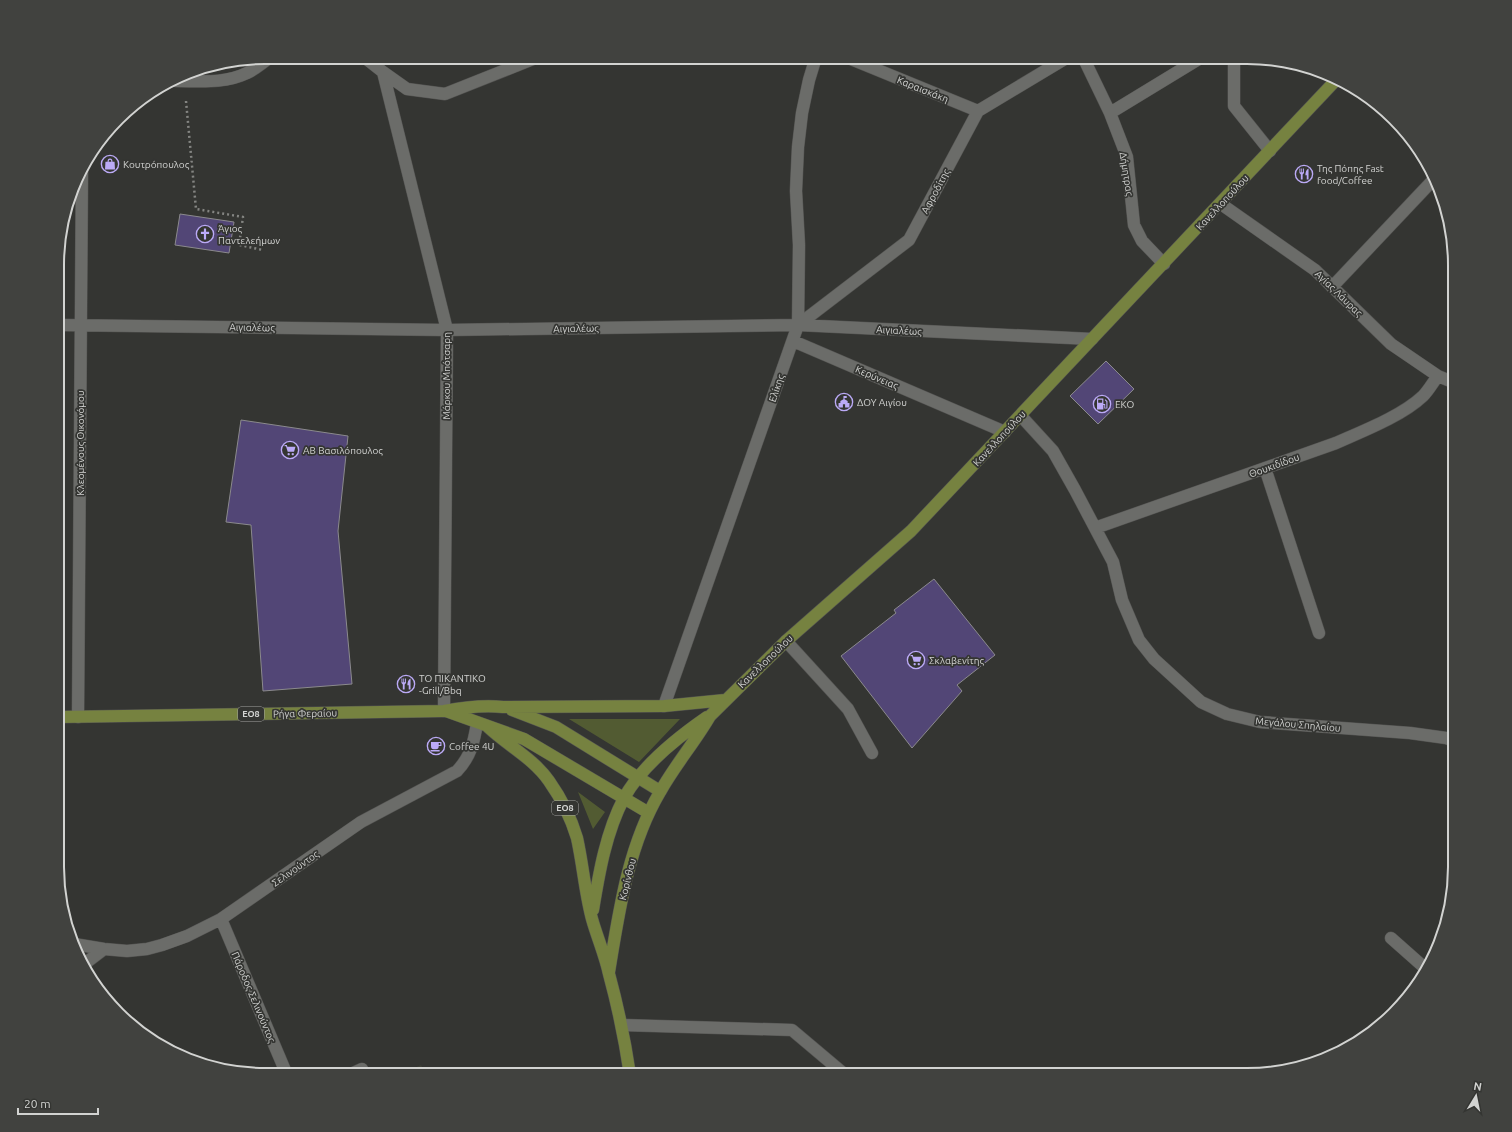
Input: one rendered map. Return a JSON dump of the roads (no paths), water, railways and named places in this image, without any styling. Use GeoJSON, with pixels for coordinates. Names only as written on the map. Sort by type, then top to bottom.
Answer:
{"type":"FeatureCollection","features":[{"type":"Feature","properties":{"kind":"main road","name":"Κανελλοπούλου"},"geometry":{"type":"LineString","coordinates":[[660,791],[710,716],[725,700],[786,641],[911,531],[1221,204],[1333,83]]}},
{"type":"Feature","properties":{"kind":"main road"},"geometry":{"type":"LineString","coordinates":[[503,708],[664,706],[725,700]]}},
{"type":"Feature","properties":{"kind":"main road","name":"Ρήγα Φεραίου"},"geometry":{"type":"LineString","coordinates":[[64,717],[444,711],[466,707],[485,706],[503,708]]}},
{"type":"Feature","properties":{"kind":"main road","name":"ΕΟ8"},"geometry":{"type":"LineString","coordinates":[[503,708],[530,716],[556,727],[660,791]]}},
{"type":"Feature","properties":{"kind":"main road","name":"ΕΟ8"},"geometry":{"type":"LineString","coordinates":[[444,711],[500,730],[524,740],[649,813]]}},
{"type":"Feature","properties":{"kind":"main road"},"geometry":{"type":"LineString","coordinates":[[638,778],[668,747],[693,727],[710,716]]}},
{"type":"Feature","properties":{"kind":"main road","name":"ΕΟ8"},"geometry":{"type":"LineString","coordinates":[[488,727],[543,772],[561,801],[576,838],[592,918]]}},
{"type":"Feature","properties":{"kind":"main road","name":"ΕΟ8"},"geometry":{"type":"LineString","coordinates":[[592,918],[597,885],[606,846],[625,798],[638,778]]}},
{"type":"Feature","properties":{"kind":"main road","name":"Κορίνθου"},"geometry":{"type":"LineString","coordinates":[[609,972],[624,886],[636,846],[649,813],[660,791]]}},
{"type":"Feature","properties":{"kind":"main road","name":"Κορίνθου"},"geometry":{"type":"LineString","coordinates":[[592,918],[609,972],[622,1025],[629,1068]]}},
{"type":"Feature","properties":{"kind":"street"},"geometry":{"type":"LineString","coordinates":[[184,81],[218,82],[229,80],[248,72],[260,64]]}},
{"type":"Feature","properties":{"kind":"street"},"geometry":{"type":"LineString","coordinates":[[374,64],[407,89],[445,94],[520,64]]}},
{"type":"Feature","properties":{"kind":"street","name":"Ελίκης"},"geometry":{"type":"LineString","coordinates":[[664,706],[798,325],[799,245],[796,191],[798,147],[802,113],[814,64]]}},
{"type":"Feature","properties":{"kind":"street","name":"Καραισκάκη"},"geometry":{"type":"LineString","coordinates":[[863,64],[978,111]]}},
{"type":"Feature","properties":{"kind":"street"},"geometry":{"type":"LineString","coordinates":[[978,111],[1056,64]]}},
{"type":"Feature","properties":{"kind":"street","name":"Δήμητρας"},"geometry":{"type":"LineString","coordinates":[[1086,64],[1110,112],[1127,157],[1134,225],[1142,241],[1164,264]]}},
{"type":"Feature","properties":{"kind":"street"},"geometry":{"type":"LineString","coordinates":[[1110,112],[1190,64]]}},
{"type":"Feature","properties":{"kind":"street"},"geometry":{"type":"LineString","coordinates":[[1234,64],[1234,106],[1270,151]]}},
{"type":"Feature","properties":{"kind":"street","name":"Μάρκου Μπότσαρη"},"geometry":{"type":"LineString","coordinates":[[383,72],[447,330],[444,711]]}},
{"type":"Feature","properties":{"kind":"street","name":"Αφροδίτης"},"geometry":{"type":"LineString","coordinates":[[798,325],[909,240],[978,111]]}},
{"type":"Feature","properties":{"kind":"street","name":"Κλεομένους Οικονόμου"},"geometry":{"type":"LineString","coordinates":[[78,717],[82,182]]}},
{"type":"Feature","properties":{"kind":"street"},"geometry":{"type":"LineString","coordinates":[[1332,287],[1430,183]]}},
{"type":"Feature","properties":{"kind":"street","name":"Αγίας Λάυρας"},"geometry":{"type":"LineString","coordinates":[[1221,204],[1315,270],[1391,344],[1438,376],[1448,380]]}},
{"type":"Feature","properties":{"kind":"street","name":"Αιγιαλέως"},"geometry":{"type":"LineString","coordinates":[[64,325],[447,330],[798,325],[1092,340]]}},
{"type":"Feature","properties":{"kind":"street","name":"Κερύνειας"},"geometry":{"type":"LineString","coordinates":[[793,341],[1005,432]]}},
{"type":"Feature","properties":{"kind":"street","name":"Θουκιδίδου"},"geometry":{"type":"LineString","coordinates":[[1095,528],[1336,443],[1406,409],[1423,395],[1438,376]]}},
{"type":"Feature","properties":{"kind":"street","name":"Μεγάλου Σπηλαίου"},"geometry":{"type":"LineString","coordinates":[[1021,416],[1053,451],[1113,562],[1122,600],[1139,640],[1154,659],[1201,702],[1227,714],[1260,722],[1410,733],[1448,739]]}},
{"type":"Feature","properties":{"kind":"street"},"geometry":{"type":"LineString","coordinates":[[1265,468],[1319,633]]}},
{"type":"Feature","properties":{"kind":"street"},"geometry":{"type":"LineString","coordinates":[[786,641],[848,709],[872,753]]}},
{"type":"Feature","properties":{"kind":"street","name":"Σελινούντος"},"geometry":{"type":"LineString","coordinates":[[79,945],[127,951],[147,949],[188,936],[221,919],[361,822],[457,771],[466,762],[474,739],[477,723]]}},
{"type":"Feature","properties":{"kind":"street","name":"Πάροδος Σελινούντος"},"geometry":{"type":"LineString","coordinates":[[221,919],[284,1068]]}},
{"type":"Feature","properties":{"kind":"street"},"geometry":{"type":"LineString","coordinates":[[1391,938],[1422,965]]}},
{"type":"Feature","properties":{"kind":"street"},"geometry":{"type":"LineString","coordinates":[[88,961],[104,949]]}},
{"type":"Feature","properties":{"kind":"street"},"geometry":{"type":"LineString","coordinates":[[622,1025],[792,1030],[837,1068]]}},
{"type":"Feature","properties":{"kind":"place","name":"Κουτρόπουλος"},"geometry":{"type":"Point","coordinates":[110,164]}},
{"type":"Feature","properties":{"kind":"place","name":"Της Πόπης Fast food/Coffee"},"geometry":{"type":"Point","coordinates":[1304,174]}},
{"type":"Feature","properties":{"kind":"place","name":"Άγιος Παντελεήμων"},"geometry":{"type":"Point","coordinates":[205,234]}},
{"type":"Feature","properties":{"kind":"place","name":"ΔΟΥ Αιγίου"},"geometry":{"type":"Point","coordinates":[844,402]}},
{"type":"Feature","properties":{"kind":"place","name":"EKO"},"geometry":{"type":"Point","coordinates":[1102,404]}},
{"type":"Feature","properties":{"kind":"place","name":"ΑΒ Βασιλόπουλος"},"geometry":{"type":"Point","coordinates":[290,450]}},
{"type":"Feature","properties":{"kind":"place","name":"Σκλαβενίτης"},"geometry":{"type":"Point","coordinates":[916,660]}},
{"type":"Feature","properties":{"kind":"place","name":"ΤΟ ΠΙΚΑΝΤΙΚΟ -Grill/Bbq"},"geometry":{"type":"Point","coordinates":[406,684]}},
{"type":"Feature","properties":{"kind":"place","name":"Coffee 4U"},"geometry":{"type":"Point","coordinates":[436,746]}}]}
